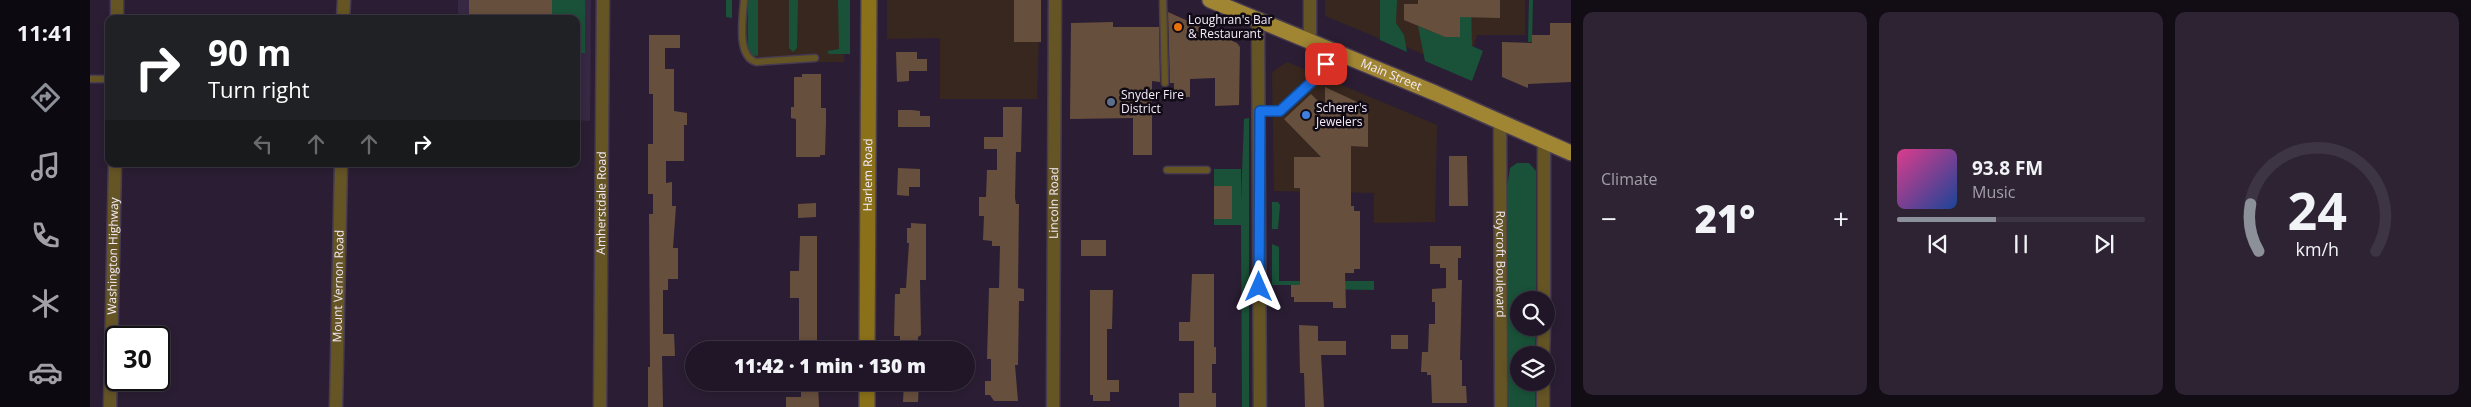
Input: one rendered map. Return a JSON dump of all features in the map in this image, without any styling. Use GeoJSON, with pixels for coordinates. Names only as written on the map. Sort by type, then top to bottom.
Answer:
{"type":"FeatureCollection","features":[{"type":"Feature","properties":{"kind":"main road","name":"Harlem Road"},"geometry":{"type":"LineString","coordinates":[[868,341],[869,0]]}},
{"type":"Feature","properties":{"kind":"main road","name":"Main Street"},"geometry":{"type":"LineString","coordinates":[[1210,0],[1571,153]]}},
{"type":"Feature","properties":{"kind":"main road"},"geometry":{"type":"LineString","coordinates":[[867,391],[867,407]]}},
{"type":"Feature","properties":{"kind":"street"},"geometry":{"type":"LineString","coordinates":[[117,0],[117,15]]}},
{"type":"Feature","properties":{"kind":"street"},"geometry":{"type":"LineString","coordinates":[[344,0],[344,15]]}},
{"type":"Feature","properties":{"kind":"street","name":"Amherstdale Road"},"geometry":{"type":"LineString","coordinates":[[600,407],[603,0]]}},
{"type":"Feature","properties":{"kind":"street","name":"Lincoln Road"},"geometry":{"type":"LineString","coordinates":[[1053,407],[1055,0]]}},
{"type":"Feature","properties":{"kind":"street"},"geometry":{"type":"LineString","coordinates":[[1310,0],[1310,42]]}},
{"type":"Feature","properties":{"kind":"street"},"geometry":{"type":"LineString","coordinates":[[1258,20],[1260,111],[1260,407]]}},
{"type":"Feature","properties":{"kind":"street","name":"Roycroft Boulevard"},"geometry":{"type":"LineString","coordinates":[[1500,122],[1501,407]]}},
{"type":"Feature","properties":{"kind":"street"},"geometry":{"type":"LineString","coordinates":[[1544,142],[1544,291]]}},
{"type":"Feature","properties":{"kind":"street","name":"Washington Highway"},"geometry":{"type":"LineString","coordinates":[[110,407],[115,167]]}},
{"type":"Feature","properties":{"kind":"street","name":"Mount Vernon Road"},"geometry":{"type":"LineString","coordinates":[[336,407],[341,167]]}},
{"type":"Feature","properties":{"kind":"street"},"geometry":{"type":"LineString","coordinates":[[1543,391],[1543,407]]}},
{"type":"Feature","properties":{"kind":"lane"},"geometry":{"type":"LineString","coordinates":[[744,0],[743,40],[745,55],[749,60],[756,62],[815,58]]}},
{"type":"Feature","properties":{"kind":"lane"},"geometry":{"type":"LineString","coordinates":[[1163,0],[1165,83]]}},
{"type":"Feature","properties":{"kind":"lane"},"geometry":{"type":"LineString","coordinates":[[1260,111],[1280,111],[1318,76],[1335,52]]}},
{"type":"Feature","properties":{"kind":"lane"},"geometry":{"type":"LineString","coordinates":[[90,79],[105,79]]}},
{"type":"Feature","properties":{"kind":"lane"},"geometry":{"type":"LineString","coordinates":[[1167,170],[1207,170]]}},
{"type":"Feature","properties":{"kind":"shaded area"},"geometry":{"type":"Polygon","coordinates":[[[458,0],[591,0],[590,121],[580,120],[580,15],[458,15],[458,0]]]}},
{"type":"Feature","properties":{"kind":"shaded area"},"geometry":{"type":"Polygon","coordinates":[[[746,0],[843,0],[844,62],[746,62],[746,0]]]}},
{"type":"Feature","properties":{"kind":"shaded area"},"geometry":{"type":"Polygon","coordinates":[[[887,0],[1040,0],[1037,99],[940,99],[940,38],[887,39],[887,0]]]}},
{"type":"Feature","properties":{"kind":"shaded area"},"geometry":{"type":"Polygon","coordinates":[[[1325,0],[1382,0],[1381,39],[1325,16],[1325,0]]]}},
{"type":"Feature","properties":{"kind":"shaded area"},"geometry":{"type":"Polygon","coordinates":[[[1389,0],[1525,0],[1525,35],[1477,35],[1465,73],[1389,39],[1389,0]]]}},
{"type":"Feature","properties":{"kind":"shaded area"},"geometry":{"type":"Polygon","coordinates":[[[1287,62],[1437,125],[1435,222],[1374,223],[1374,193],[1274,191],[1272,72],[1287,62]]]}},
{"type":"Feature","properties":{"kind":"green space"},"geometry":{"type":"Polygon","coordinates":[[[552,0],[585,0],[585,53],[580,53],[580,15],[552,15],[552,0]]]}},
{"type":"Feature","properties":{"kind":"green space"},"geometry":{"type":"Polygon","coordinates":[[[726,0],[732,0],[732,18],[726,17],[726,0]]]}},
{"type":"Feature","properties":{"kind":"green space"},"geometry":{"type":"Polygon","coordinates":[[[748,0],[758,0],[758,56],[750,55],[748,51],[748,0]]]}},
{"type":"Feature","properties":{"kind":"green space"},"geometry":{"type":"Polygon","coordinates":[[[789,0],[798,0],[797,48],[793,52],[789,48],[789,0]]]}},
{"type":"Feature","properties":{"kind":"green space"},"geometry":{"type":"Polygon","coordinates":[[[838,0],[850,0],[850,54],[829,54],[827,51],[839,49],[838,0]]]}},
{"type":"Feature","properties":{"kind":"green space"},"geometry":{"type":"Polygon","coordinates":[[[1380,0],[1397,0],[1396,23],[1404,35],[1407,52],[1380,40],[1380,0]]]}},
{"type":"Feature","properties":{"kind":"green space"},"geometry":{"type":"Polygon","coordinates":[[[1460,0],[1471,0],[1472,46],[1483,51],[1472,81],[1425,61],[1418,26],[1445,37],[1460,37],[1460,0]]]}},
{"type":"Feature","properties":{"kind":"green space"},"geometry":{"type":"Polygon","coordinates":[[[1529,0],[1533,0],[1532,42],[1528,42],[1529,0]]]}},
{"type":"Feature","properties":{"kind":"green space"},"geometry":{"type":"Polygon","coordinates":[[[1249,118],[1249,407],[1242,407],[1241,225],[1214,225],[1214,219],[1232,218],[1232,187],[1214,186],[1214,169],[1241,169],[1241,202],[1244,119],[1249,118]]]}},
{"type":"Feature","properties":{"kind":"green space"},"geometry":{"type":"Polygon","coordinates":[[[1517,163],[1529,163],[1536,171],[1536,291],[1510,291],[1510,336],[1536,336],[1535,346],[1510,346],[1510,391],[1535,391],[1535,407],[1506,407],[1507,187],[1510,168],[1517,163]]]}},
{"type":"Feature","properties":{"kind":"green space"},"geometry":{"type":"Polygon","coordinates":[[[1272,202],[1278,202],[1280,205],[1278,229],[1272,229],[1272,202]]]}},
{"type":"Feature","properties":{"kind":"green space"},"geometry":{"type":"Polygon","coordinates":[[[1272,244],[1279,247],[1279,281],[1374,281],[1374,290],[1316,289],[1316,285],[1272,285],[1272,244]]]}},
{"type":"Feature","properties":{"kind":"building"},"geometry":{"type":"Polygon","coordinates":[[[469,0],[552,0],[552,15],[469,15],[469,0]]]}},
{"type":"Feature","properties":{"kind":"building"},"geometry":{"type":"Polygon","coordinates":[[[1014,0],[1041,0],[1041,42],[1014,42],[1014,0]]]}},
{"type":"Feature","properties":{"kind":"building"},"geometry":{"type":"Polygon","coordinates":[[[1418,0],[1500,0],[1500,18],[1460,17],[1460,37],[1445,37],[1404,20],[1404,4],[1418,4],[1418,0]]]}},
{"type":"Feature","properties":{"kind":"building"},"geometry":{"type":"Polygon","coordinates":[[[1168,12],[1237,43],[1240,47],[1239,105],[1215,106],[1215,78],[1190,79],[1190,97],[1174,97],[1174,83],[1170,83],[1168,12]]]}},
{"type":"Feature","properties":{"kind":"building","name":"Snyder Fire District"},"geometry":{"type":"Polygon","coordinates":[[[1113,22],[1113,27],[1159,27],[1160,82],[1152,81],[1152,155],[1133,155],[1133,118],[1070,119],[1071,23],[1113,22]]]}},
{"type":"Feature","properties":{"kind":"building"},"geometry":{"type":"Polygon","coordinates":[[[1550,23],[1571,23],[1571,82],[1528,84],[1528,88],[1502,77],[1502,42],[1532,43],[1532,35],[1550,35],[1550,23]]]}},
{"type":"Feature","properties":{"kind":"building"},"geometry":{"type":"Polygon","coordinates":[[[649,35],[680,35],[680,48],[665,48],[665,69],[674,69],[674,111],[687,113],[687,125],[684,125],[684,161],[666,161],[666,183],[672,182],[672,206],[676,206],[673,248],[678,248],[678,279],[668,279],[668,290],[663,290],[663,334],[674,334],[675,356],[662,356],[663,407],[648,407],[648,367],[650,367],[649,214],[653,214],[653,194],[648,194],[648,144],[653,144],[653,94],[649,94],[649,35]]]}},
{"type":"Feature","properties":{"kind":"building"},"geometry":{"type":"Polygon","coordinates":[[[896,52],[917,52],[917,59],[927,59],[927,71],[909,71],[909,81],[897,82],[896,52]]]}},
{"type":"Feature","properties":{"kind":"building"},"geometry":{"type":"Polygon","coordinates":[[[802,74],[821,74],[821,108],[826,108],[826,122],[825,155],[820,155],[820,157],[796,157],[796,119],[791,118],[791,107],[794,107],[794,77],[802,77],[802,74]]]}},
{"type":"Feature","properties":{"kind":"building"},"geometry":{"type":"Polygon","coordinates":[[[1325,87],[1368,107],[1368,147],[1351,146],[1351,206],[1354,206],[1354,211],[1360,211],[1360,269],[1354,269],[1354,273],[1345,273],[1346,308],[1333,308],[1333,302],[1294,302],[1294,297],[1291,297],[1291,285],[1300,285],[1300,188],[1294,188],[1294,157],[1321,157],[1284,119],[1311,94],[1325,108],[1325,87]]]}},
{"type":"Feature","properties":{"kind":"building"},"geometry":{"type":"Polygon","coordinates":[[[1003,107],[1022,107],[1021,152],[1016,152],[1015,198],[1016,204],[1019,204],[1018,288],[1024,289],[1024,301],[1019,301],[1018,365],[1015,365],[1018,401],[994,401],[990,395],[985,395],[985,381],[991,381],[991,359],[987,359],[989,288],[999,288],[1000,246],[992,246],[992,241],[983,240],[984,216],[979,216],[979,197],[986,197],[987,170],[997,170],[997,149],[984,149],[984,137],[1003,137],[1003,107]]]}},
{"type":"Feature","properties":{"kind":"building"},"geometry":{"type":"Polygon","coordinates":[[[898,110],[920,111],[920,116],[930,116],[930,127],[898,127],[898,110]]]}},
{"type":"Feature","properties":{"kind":"building"},"geometry":{"type":"Polygon","coordinates":[[[1449,156],[1467,156],[1468,206],[1449,206],[1449,156]]]}},
{"type":"Feature","properties":{"kind":"building"},"geometry":{"type":"Polygon","coordinates":[[[898,168],[920,169],[920,187],[909,187],[909,196],[897,195],[898,168]]]}},
{"type":"Feature","properties":{"kind":"building"},"geometry":{"type":"Polygon","coordinates":[[[1214,186],[1232,186],[1232,219],[1214,219],[1214,186]]]}},
{"type":"Feature","properties":{"kind":"building"},"geometry":{"type":"Polygon","coordinates":[[[816,203],[816,217],[798,218],[798,204],[816,203]]]}},
{"type":"Feature","properties":{"kind":"building"},"geometry":{"type":"Polygon","coordinates":[[[911,223],[926,224],[926,280],[920,280],[921,335],[918,337],[918,341],[900,341],[900,336],[894,336],[895,294],[900,294],[900,288],[906,288],[909,243],[907,243],[907,228],[911,228],[911,223]]]}},
{"type":"Feature","properties":{"kind":"building"},"geometry":{"type":"Polygon","coordinates":[[[800,236],[817,236],[817,341],[799,341],[799,298],[790,298],[790,271],[799,271],[800,236]]]}},
{"type":"Feature","properties":{"kind":"building"},"geometry":{"type":"Polygon","coordinates":[[[1081,240],[1106,240],[1106,256],[1081,256],[1081,240]]]}},
{"type":"Feature","properties":{"kind":"building"},"geometry":{"type":"Polygon","coordinates":[[[1430,246],[1461,246],[1461,258],[1458,258],[1458,280],[1462,280],[1460,360],[1462,360],[1462,386],[1466,386],[1467,403],[1432,403],[1431,375],[1427,375],[1427,372],[1421,372],[1422,352],[1428,352],[1429,324],[1435,324],[1435,302],[1432,302],[1432,289],[1446,288],[1446,268],[1440,268],[1440,264],[1430,264],[1430,246]]]}},
{"type":"Feature","properties":{"kind":"building"},"geometry":{"type":"Polygon","coordinates":[[[1192,274],[1214,274],[1214,347],[1216,347],[1216,364],[1212,364],[1212,393],[1216,393],[1216,407],[1179,407],[1179,393],[1194,393],[1194,341],[1179,341],[1179,322],[1190,322],[1192,274]]]}},
{"type":"Feature","properties":{"kind":"building"},"geometry":{"type":"Polygon","coordinates":[[[1090,290],[1113,290],[1112,329],[1107,329],[1107,380],[1119,380],[1119,392],[1110,392],[1110,401],[1093,401],[1093,395],[1090,395],[1090,290]]]}},
{"type":"Feature","properties":{"kind":"building"},"geometry":{"type":"Polygon","coordinates":[[[1299,325],[1318,326],[1318,341],[1346,341],[1346,355],[1321,355],[1324,407],[1305,407],[1304,373],[1300,373],[1299,325]]]}},
{"type":"Feature","properties":{"kind":"building"},"geometry":{"type":"Polygon","coordinates":[[[1391,335],[1408,335],[1408,349],[1391,349],[1391,335]]]}},
{"type":"Feature","properties":{"kind":"building"},"geometry":{"type":"Polygon","coordinates":[[[801,391],[818,391],[819,407],[786,407],[786,397],[801,397],[801,391]]]}},
{"type":"Feature","properties":{"kind":"building"},"geometry":{"type":"Polygon","coordinates":[[[904,391],[919,391],[918,402],[903,402],[904,391]]]}},
{"type":"Feature","properties":{"kind":"place","name":"Loughran's Bar & Restaurant"},"geometry":{"type":"Point","coordinates":[1178,27]}},
{"type":"Feature","properties":{"kind":"place","name":"Snyder Fire District"},"geometry":{"type":"Point","coordinates":[1111,102]}},
{"type":"Feature","properties":{"kind":"place","name":"Scherer's Jewelers"},"geometry":{"type":"Point","coordinates":[1306,115]}},
{"type":"Feature","properties":{"kind":"route"},"geometry":{"type":"LineString","coordinates":[[1259,287],[1260,111],[1280,111],[1318,76],[1326,64]]}}]}
